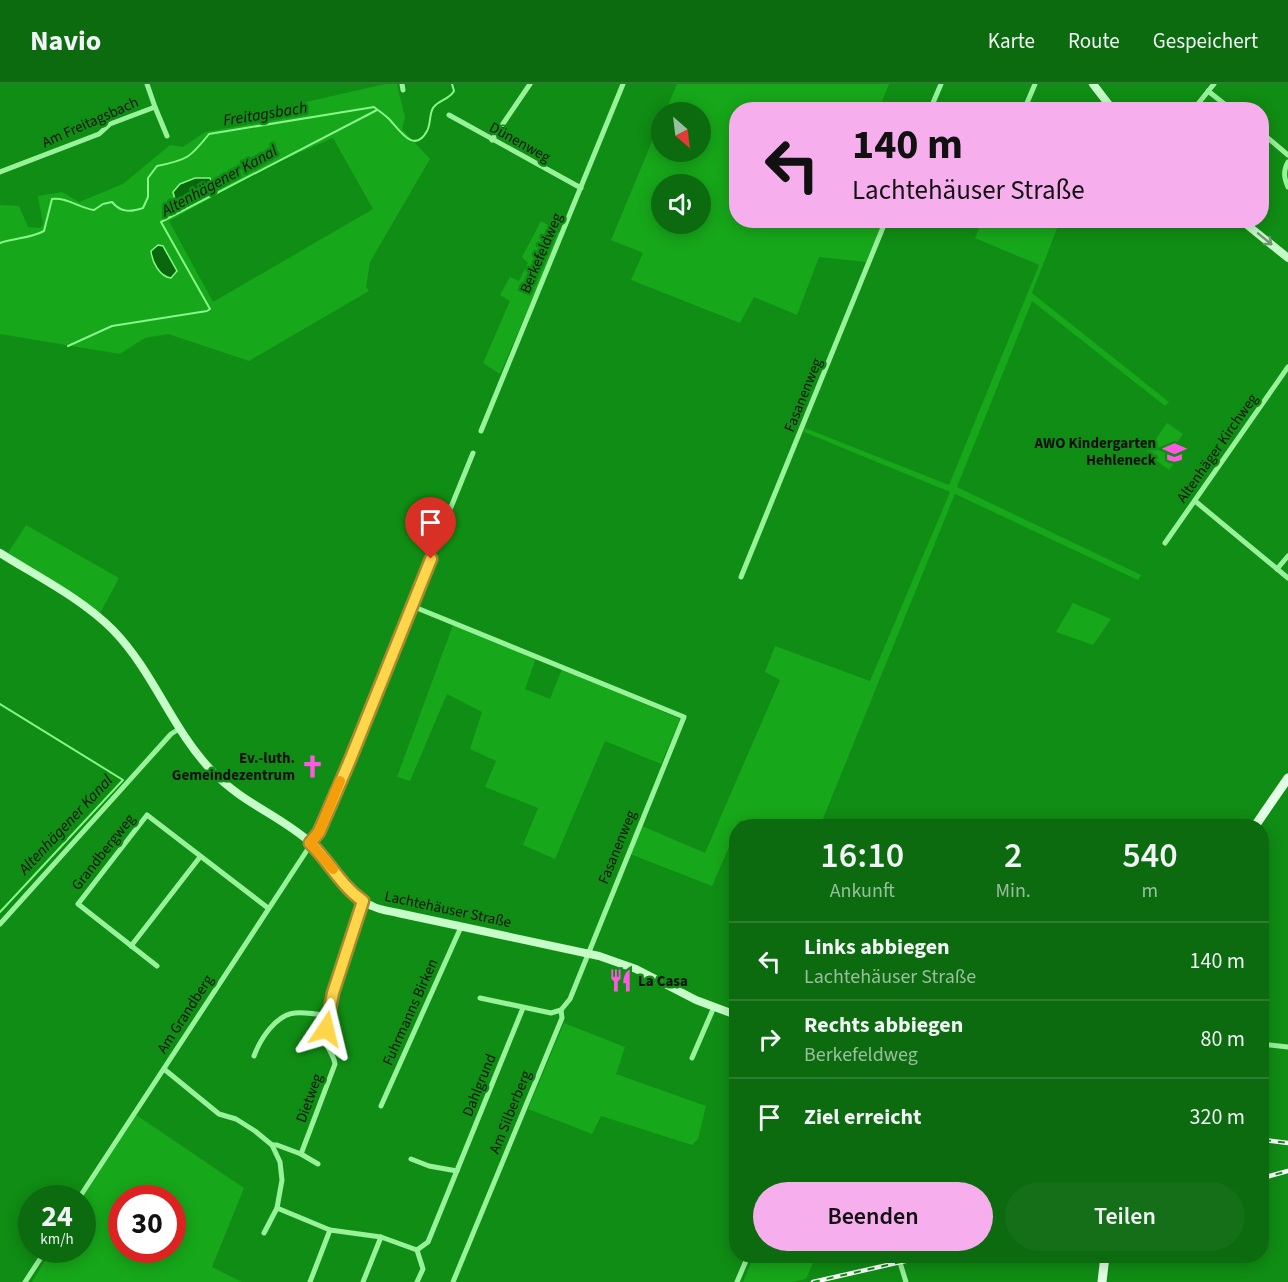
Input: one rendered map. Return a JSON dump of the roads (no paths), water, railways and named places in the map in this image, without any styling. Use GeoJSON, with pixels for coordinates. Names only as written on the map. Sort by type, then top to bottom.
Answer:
{"type":"FeatureCollection","features":[{"type":"Feature","properties":{"kind":"main road"},"geometry":{"type":"LineString","coordinates":[[1260,819],[1288,778]]}},
{"type":"Feature","properties":{"kind":"main road"},"geometry":{"type":"LineString","coordinates":[[1102,1282],[1104,1263]]}},
{"type":"Feature","properties":{"kind":"street","name":"Am Freitagsbach"},"geometry":{"type":"LineString","coordinates":[[147,84],[167,136]]}},
{"type":"Feature","properties":{"kind":"street"},"geometry":{"type":"LineString","coordinates":[[492,140],[530,84]]}},
{"type":"Feature","properties":{"kind":"street","name":"Berkefeldweg"},"geometry":{"type":"LineString","coordinates":[[481,431],[623,84]]}},
{"type":"Feature","properties":{"kind":"street"},"geometry":{"type":"LineString","coordinates":[[933,102],[941,84]]}},
{"type":"Feature","properties":{"kind":"street"},"geometry":{"type":"LineString","coordinates":[[1027,102],[1035,84]]}},
{"type":"Feature","properties":{"kind":"street"},"geometry":{"type":"LineString","coordinates":[[1093,84],[1107,102]]}},
{"type":"Feature","properties":{"kind":"street"},"geometry":{"type":"LineString","coordinates":[[1199,102],[1214,84]]}},
{"type":"Feature","properties":{"kind":"street"},"geometry":{"type":"LineString","coordinates":[[1208,91],[1222,102]]}},
{"type":"Feature","properties":{"kind":"street","name":"Am Freitagsbach"},"geometry":{"type":"LineString","coordinates":[[0,172],[99,134],[110,124],[155,107]]}},
{"type":"Feature","properties":{"kind":"street","name":"Dünenweg"},"geometry":{"type":"LineString","coordinates":[[449,115],[581,188]]}},
{"type":"Feature","properties":{"kind":"street"},"geometry":{"type":"LineString","coordinates":[[1269,140],[1288,155]]}},
{"type":"Feature","properties":{"kind":"street"},"geometry":{"type":"LineString","coordinates":[[1288,162],[1284,168],[1284,179],[1288,187]]}},
{"type":"Feature","properties":{"kind":"street","name":"Fasanenweg"},"geometry":{"type":"LineString","coordinates":[[741,577],[883,228]]}},
{"type":"Feature","properties":{"kind":"street"},"geometry":{"type":"LineString","coordinates":[[1251,228],[1288,258]]}},
{"type":"Feature","properties":{"kind":"street","name":"Altenhäger Kirchweg"},"geometry":{"type":"LineString","coordinates":[[1165,543],[1288,367]]}},
{"type":"Feature","properties":{"kind":"street"},"geometry":{"type":"LineString","coordinates":[[310,843],[319,832],[473,453]]}},
{"type":"Feature","properties":{"kind":"street"},"geometry":{"type":"LineString","coordinates":[[1195,501],[1288,578]]}},
{"type":"Feature","properties":{"kind":"street","name":"Lachtehäuser Straße"},"geometry":{"type":"LineString","coordinates":[[0,553],[85,607],[113,630],[135,656],[179,729],[204,763],[249,802],[310,843],[326,859],[349,891],[363,901],[381,909],[587,953],[636,969],[729,1012]]}},
{"type":"Feature","properties":{"kind":"street"},"geometry":{"type":"LineString","coordinates":[[1277,569],[1288,556]]}},
{"type":"Feature","properties":{"kind":"street","name":"Fasanenweg"},"geometry":{"type":"LineString","coordinates":[[412,606],[684,717],[587,953]]}},
{"type":"Feature","properties":{"kind":"street"},"geometry":{"type":"LineString","coordinates":[[0,924],[171,734],[179,729]]}},
{"type":"Feature","properties":{"kind":"street","name":"Grandbergweg"},"geometry":{"type":"LineString","coordinates":[[157,966],[78,904],[147,815],[268,909]]}},
{"type":"Feature","properties":{"kind":"street","name":"Am Grandberg"},"geometry":{"type":"LineString","coordinates":[[88,1185],[310,843]]}},
{"type":"Feature","properties":{"kind":"street"},"geometry":{"type":"LineString","coordinates":[[131,946],[200,857]]}},
{"type":"Feature","properties":{"kind":"street","name":"Dietweg"},"geometry":{"type":"LineString","coordinates":[[301,1154],[335,1064],[334,1056],[325,1042],[328,1016],[363,901]]}},
{"type":"Feature","properties":{"kind":"street","name":"Fuhrmanns Birken"},"geometry":{"type":"LineString","coordinates":[[381,1106],[461,927]]}},
{"type":"Feature","properties":{"kind":"street","name":"Am Silberberg"},"geometry":{"type":"LineString","coordinates":[[453,1282],[562,1018],[561,1010],[570,999],[587,953]]}},
{"type":"Feature","properties":{"kind":"street"},"geometry":{"type":"LineString","coordinates":[[480,998],[551,1013],[561,1010]]}},
{"type":"Feature","properties":{"kind":"street"},"geometry":{"type":"LineString","coordinates":[[693,1058],[714,1007]]}},
{"type":"Feature","properties":{"kind":"street","name":"Dahlgrund"},"geometry":{"type":"LineString","coordinates":[[417,1250],[428,1242],[523,1008]]}},
{"type":"Feature","properties":{"kind":"street"},"geometry":{"type":"LineString","coordinates":[[254,1056],[260,1041],[280,1019],[292,1013],[328,1016]]}},
{"type":"Feature","properties":{"kind":"street"},"geometry":{"type":"LineString","coordinates":[[1269,1045],[1288,1047]]}},
{"type":"Feature","properties":{"kind":"street"},"geometry":{"type":"LineString","coordinates":[[164,1069],[219,1114],[236,1119],[272,1145],[280,1162],[282,1180],[277,1208],[264,1233]]}},
{"type":"Feature","properties":{"kind":"street"},"geometry":{"type":"LineString","coordinates":[[272,1145],[301,1154],[318,1164]]}},
{"type":"Feature","properties":{"kind":"street"},"geometry":{"type":"LineString","coordinates":[[411,1159],[429,1166],[457,1171]]}},
{"type":"Feature","properties":{"kind":"street"},"geometry":{"type":"LineString","coordinates":[[277,1208],[330,1230],[381,1237],[417,1250],[423,1269],[417,1282]]}},
{"type":"Feature","properties":{"kind":"street"},"geometry":{"type":"LineString","coordinates":[[310,1282],[330,1230]]}},
{"type":"Feature","properties":{"kind":"street"},"geometry":{"type":"LineString","coordinates":[[363,1282],[381,1237]]}},
{"type":"Feature","properties":{"kind":"street"},"geometry":{"type":"LineString","coordinates":[[25,1282],[37,1263]]}},
{"type":"Feature","properties":{"kind":"street"},"geometry":{"type":"LineString","coordinates":[[737,1282],[745,1263]]}},
{"type":"Feature","properties":{"kind":"street"},"geometry":{"type":"LineString","coordinates":[[900,1263],[906,1282]]}},
{"type":"Feature","properties":{"kind":"waterway","name":"Freitagsbach"},"geometry":{"type":"LineString","coordinates":[[0,243],[44,231],[52,199],[63,200],[94,210],[103,204],[112,202],[126,211],[143,208],[148,197],[148,178],[157,166],[187,157],[209,134],[374,107],[407,138],[417,141],[427,131],[433,108],[454,91],[452,84]]}},
{"type":"Feature","properties":{"kind":"waterway","name":"Altenhägener Kanal"},"geometry":{"type":"LineString","coordinates":[[68,346],[112,326],[210,309],[161,222],[377,110]]}},
{"type":"Feature","properties":{"kind":"waterway","name":"Altenhägener Kanal"},"geometry":{"type":"LineString","coordinates":[[0,704],[123,780],[0,912]]}},
{"type":"Feature","properties":{"kind":"railway"},"geometry":{"type":"LineString","coordinates":[[1269,1141],[1288,1143]]}},
{"type":"Feature","properties":{"kind":"railway"},"geometry":{"type":"LineString","coordinates":[[1269,1176],[1288,1171]]}},
{"type":"Feature","properties":{"kind":"railway"},"geometry":{"type":"LineString","coordinates":[[813,1282],[896,1263]]}},
{"type":"Feature","properties":{"kind":"place","name":"AWO Kindergarten Hehleneck"},"geometry":{"type":"Point","coordinates":[1174,452]}},
{"type":"Feature","properties":{"kind":"place","name":"Ev.-luth. Gemeindezentrum"},"geometry":{"type":"Point","coordinates":[313,767]}},
{"type":"Feature","properties":{"kind":"place","name":"La Casa"},"geometry":{"type":"Point","coordinates":[620,981]}}]}
